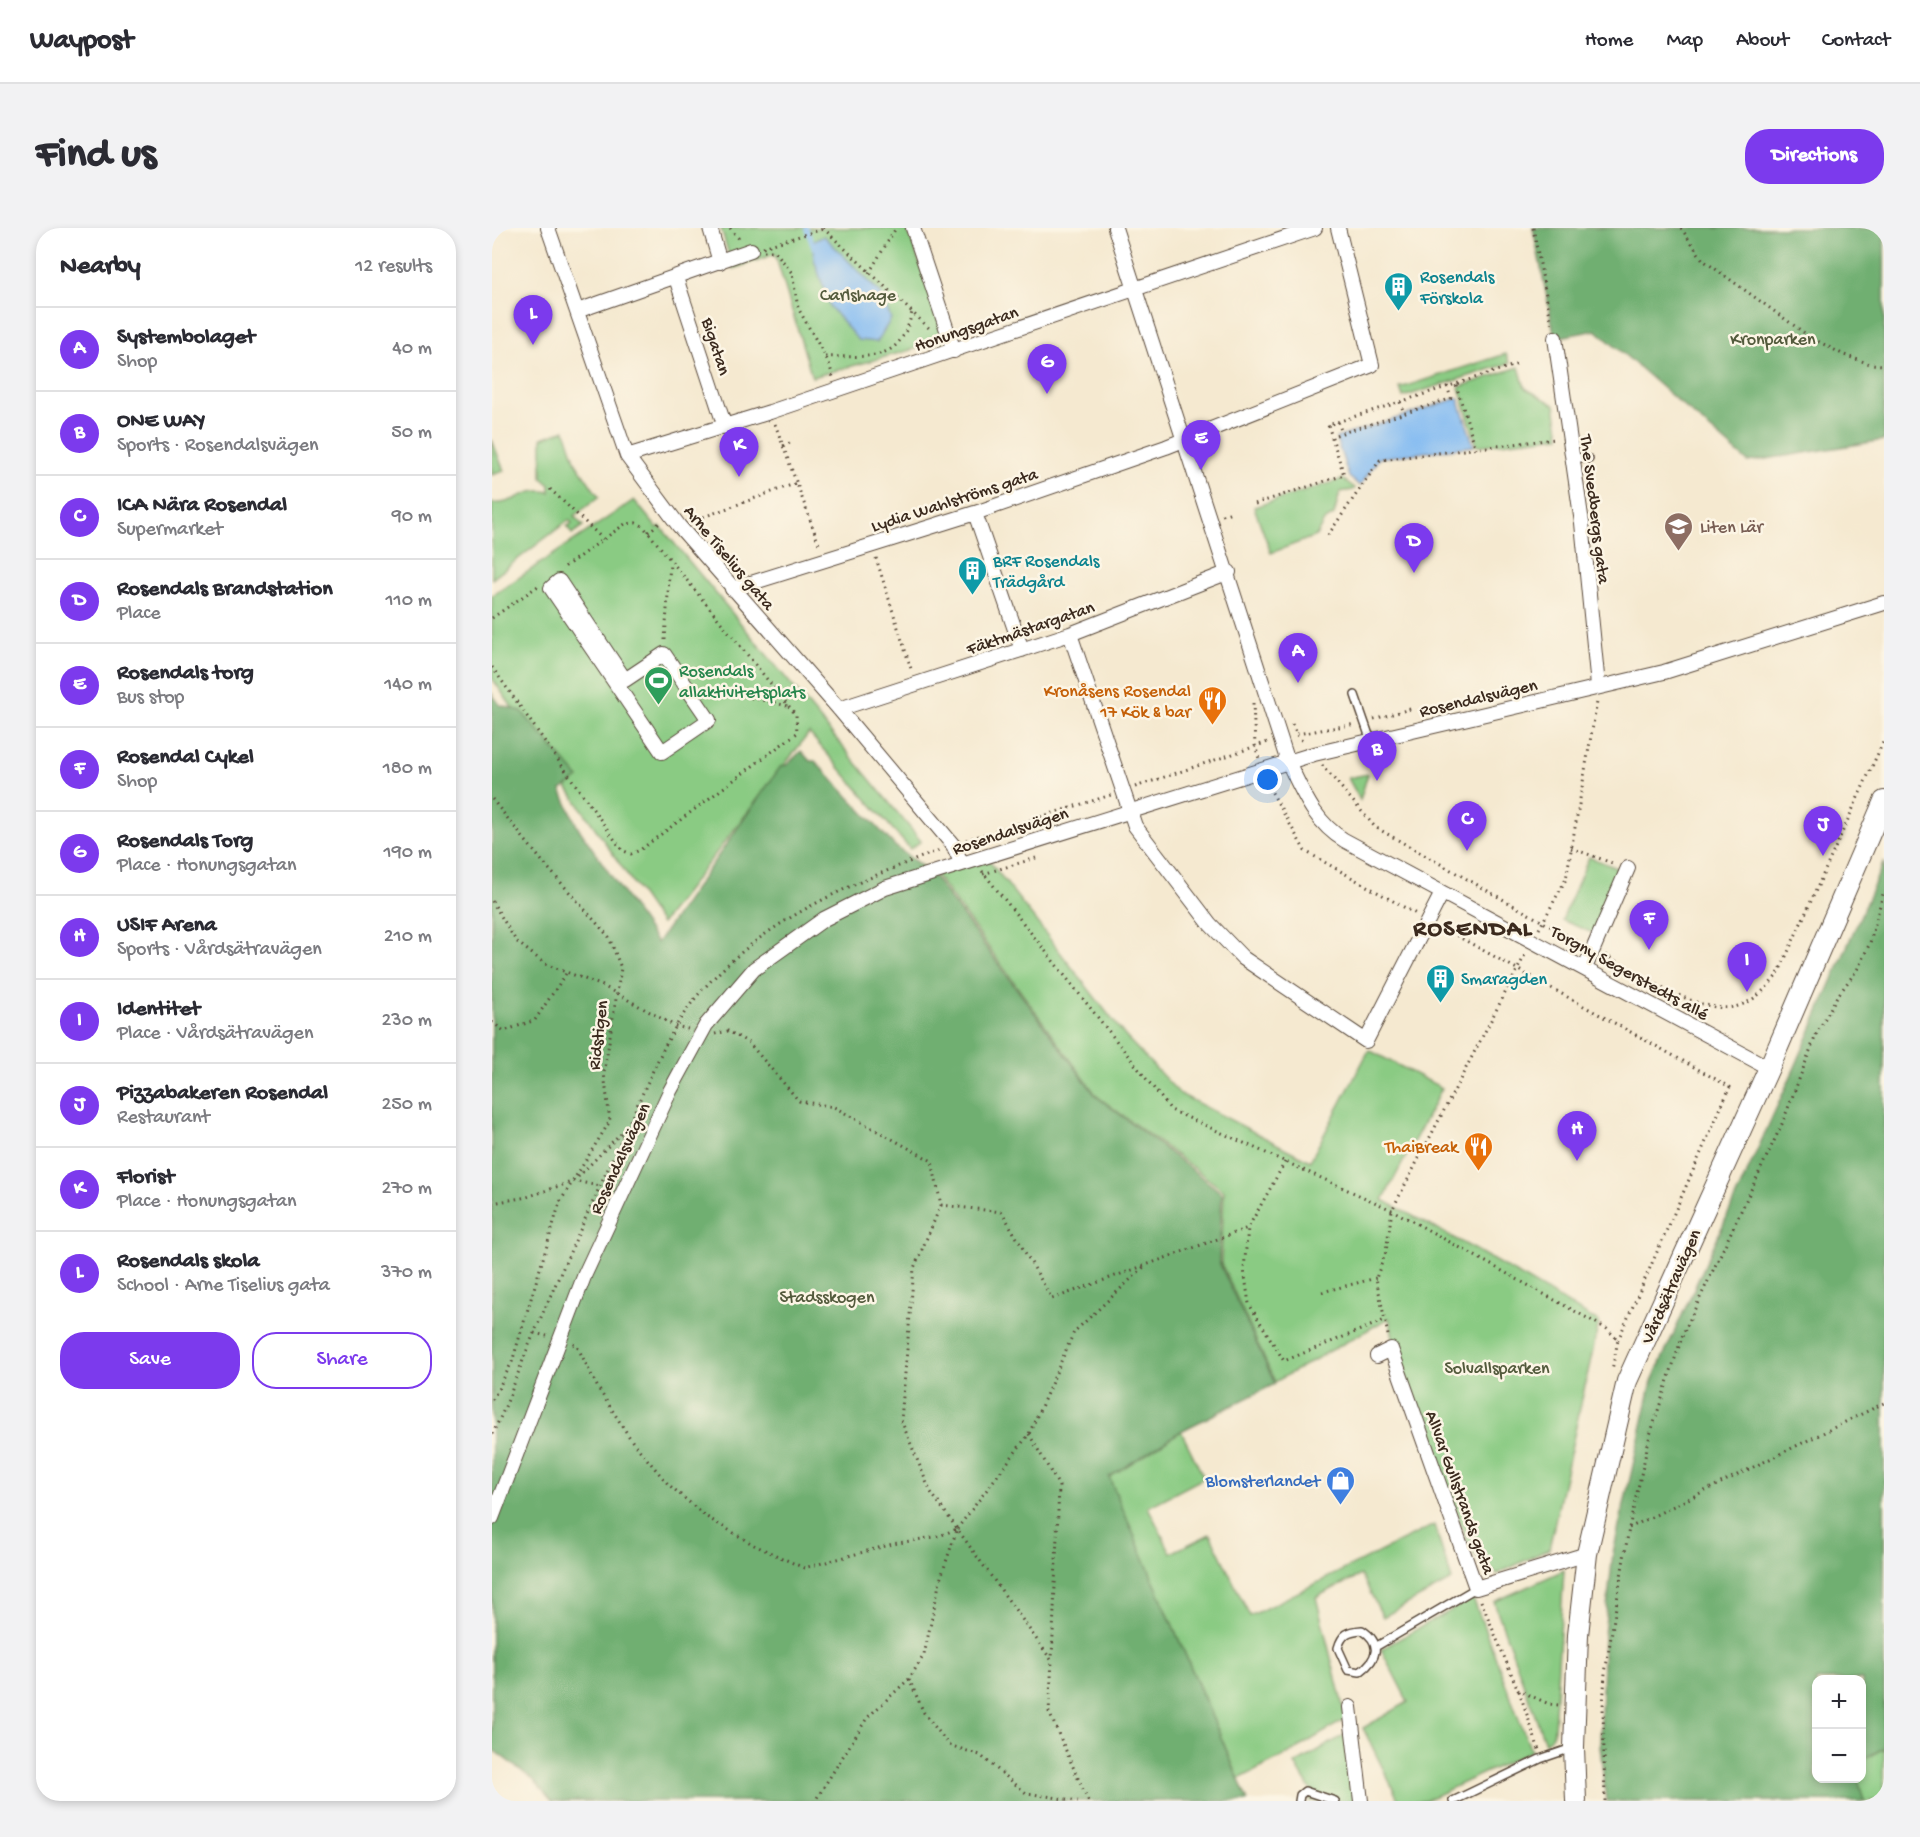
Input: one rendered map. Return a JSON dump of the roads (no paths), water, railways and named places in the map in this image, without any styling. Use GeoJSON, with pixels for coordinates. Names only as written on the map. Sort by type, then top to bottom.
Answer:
{"type":"FeatureCollection","features":[{"type":"Feature","properties":{"kind":"main road","name":"Vårdsätravägen"},"geometry":{"type":"LineString","coordinates":[[1575,1801],[1574,1747],[1578,1635],[1587,1554],[1627,1381],[1769,1068],[1884,801]]}},
{"type":"Feature","properties":{"kind":"street","name":"Arne Tiselius gata"},"geometry":{"type":"LineString","coordinates":[[548,228],[627,456],[679,526],[839,709],[953,846],[962,864]]}},
{"type":"Feature","properties":{"kind":"street"},"geometry":{"type":"LineString","coordinates":[[710,228],[720,262]]}},
{"type":"Feature","properties":{"kind":"street"},"geometry":{"type":"LineString","coordinates":[[913,228],[954,351]]}},
{"type":"Feature","properties":{"kind":"street","name":"Torgny Segerstedts allé"},"geometry":{"type":"LineString","coordinates":[[1115,228],[1229,572],[1288,762],[1311,809],[1335,834],[1769,1068]]}},
{"type":"Feature","properties":{"kind":"street","name":"Honungsgatan"},"geometry":{"type":"LineString","coordinates":[[627,456],[837,390],[1315,228]]}},
{"type":"Feature","properties":{"kind":"street","name":"Lydia Wahlströms gata"},"geometry":{"type":"LineString","coordinates":[[732,589],[975,513],[1186,440],[1372,365],[1338,228]]}},
{"type":"Feature","properties":{"kind":"street"},"geometry":{"type":"LineString","coordinates":[[578,311],[751,250]]}},
{"type":"Feature","properties":{"kind":"street","name":"Bigatan"},"geometry":{"type":"LineString","coordinates":[[676,278],[725,427]]}},
{"type":"Feature","properties":{"kind":"street","name":"The Svedbergs gata"},"geometry":{"type":"LineString","coordinates":[[1555,338],[1572,457],[1598,686]]}},
{"type":"Feature","properties":{"kind":"street"},"geometry":{"type":"LineString","coordinates":[[975,513],[1022,650]]}},
{"type":"Feature","properties":{"kind":"street","name":"Fäktmästargatan"},"geometry":{"type":"LineString","coordinates":[[839,709],[1070,634],[1229,572]]}},
{"type":"Feature","properties":{"kind":"street"},"geometry":{"type":"LineString","coordinates":[[559,581],[625,680],[664,654],[709,720],[662,752],[551,588],[559,581]]}},
{"type":"Feature","properties":{"kind":"street","name":"Rosendalsvägen"},"geometry":{"type":"LineString","coordinates":[[492,1518],[585,1274],[670,1091],[702,1032],[754,969],[824,919],[885,888],[1314,754],[1665,672],[1884,603]]}},
{"type":"Feature","properties":{"kind":"street"},"geometry":{"type":"LineString","coordinates":[[1070,634],[1136,826],[1210,924],[1243,958],[1366,1041],[1442,892]]}},
{"type":"Feature","properties":{"kind":"street"},"geometry":{"type":"LineString","coordinates":[[1585,968],[1628,868]]}},
{"type":"Feature","properties":{"kind":"street","name":"Allvar Gullstrands gata"},"geometry":{"type":"LineString","coordinates":[[1377,1356],[1391,1349],[1476,1588],[1587,1554]]}},
{"type":"Feature","properties":{"kind":"street"},"geometry":{"type":"LineString","coordinates":[[1350,1707],[1362,1801]]}},
{"type":"Feature","properties":{"kind":"lane"},"geometry":{"type":"LineString","coordinates":[[1572,457],[1589,459]]}},
{"type":"Feature","properties":{"kind":"lane"},"geometry":{"type":"LineString","coordinates":[[1355,695],[1371,741]]}},
{"type":"Feature","properties":{"kind":"lane"},"geometry":{"type":"LineString","coordinates":[[1377,1646],[1476,1588]]}},
{"type":"Feature","properties":{"kind":"lane"},"geometry":{"type":"LineString","coordinates":[[1362,1630],[1371,1636],[1377,1646],[1376,1655],[1370,1665],[1360,1672],[1348,1670],[1338,1648],[1342,1637],[1351,1631],[1362,1630]]}},
{"type":"Feature","properties":{"kind":"lane"},"geometry":{"type":"LineString","coordinates":[[1453,1801],[1539,1759],[1574,1747]]}},
{"type":"Feature","properties":{"kind":"lane"},"geometry":{"type":"LineString","coordinates":[[1299,1801],[1300,1795],[1305,1791],[1335,1801]]}},
{"type":"Feature","properties":{"kind":"water"},"geometry":{"type":"Polygon","coordinates":[[[824,236],[881,294],[891,319],[877,342],[858,340],[830,307],[814,259],[812,242],[824,236]]]}},
{"type":"Feature","properties":{"kind":"water"},"geometry":{"type":"Polygon","coordinates":[[[1458,398],[1474,446],[1379,458],[1360,486],[1349,477],[1336,438],[1458,398]]]}},
{"type":"Feature","properties":{"kind":"waterway"},"geometry":{"type":"LineString","coordinates":[[806,228],[814,248]]}},
{"type":"Feature","properties":{"kind":"place","name":"Rosendals Förskola"},"geometry":{"type":"Point","coordinates":[1399,312]}},
{"type":"Feature","properties":{"kind":"place","name":"Rosendals skola"},"geometry":{"type":"Point","coordinates":[533,345]}},
{"type":"Feature","properties":{"kind":"place","name":"Rosendals Torg"},"geometry":{"type":"Point","coordinates":[1047,394]}},
{"type":"Feature","properties":{"kind":"place","name":"Rosendals torg"},"geometry":{"type":"Point","coordinates":[1201,470]}},
{"type":"Feature","properties":{"kind":"place","name":"Florist"},"geometry":{"type":"Point","coordinates":[739,477]}},
{"type":"Feature","properties":{"kind":"place","name":"Liten Lär"},"geometry":{"type":"Point","coordinates":[1679,552]}},
{"type":"Feature","properties":{"kind":"place","name":"Rosendals Brandstation"},"geometry":{"type":"Point","coordinates":[1414,573]}},
{"type":"Feature","properties":{"kind":"place","name":"BRF Rosendals Trädgård"},"geometry":{"type":"Point","coordinates":[972,596]}},
{"type":"Feature","properties":{"kind":"place","name":"Systembolaget"},"geometry":{"type":"Point","coordinates":[1298,683]}},
{"type":"Feature","properties":{"kind":"place","name":"Rosendals allaktivitetsplats"},"geometry":{"type":"Point","coordinates":[658,706]}},
{"type":"Feature","properties":{"kind":"place","name":"Kronåsens Rosendal 17 Kök & bar"},"geometry":{"type":"Point","coordinates":[1212,726]}},
{"type":"Feature","properties":{"kind":"place","name":"ONE WAY"},"geometry":{"type":"Point","coordinates":[1377,781]}},
{"type":"Feature","properties":{"kind":"place","name":"ICA Nära Rosendal"},"geometry":{"type":"Point","coordinates":[1467,851]}},
{"type":"Feature","properties":{"kind":"place","name":"Pizzabakeren Rosendal"},"geometry":{"type":"Point","coordinates":[1823,856]}},
{"type":"Feature","properties":{"kind":"place","name":"Rosendal Cykel"},"geometry":{"type":"Point","coordinates":[1649,950]}},
{"type":"Feature","properties":{"kind":"place","name":"Identitet"},"geometry":{"type":"Point","coordinates":[1747,992]}},
{"type":"Feature","properties":{"kind":"place","name":"Smaragden"},"geometry":{"type":"Point","coordinates":[1440,1004]}},
{"type":"Feature","properties":{"kind":"place","name":"USIF Arena"},"geometry":{"type":"Point","coordinates":[1577,1161]}},
{"type":"Feature","properties":{"kind":"place","name":"ThaiBreak"},"geometry":{"type":"Point","coordinates":[1479,1172]}},
{"type":"Feature","properties":{"kind":"place","name":"Blomsterlandet"},"geometry":{"type":"Point","coordinates":[1341,1506]}},
{"type":"Feature","properties":{"kind":"district","name":"ROSENDAL"},"geometry":{"type":"Point","coordinates":[1473,927]}},
{"type":"Feature","properties":{"kind":"park label","name":"Carlshage"},"geometry":{"type":"Point","coordinates":[858,294]}},
{"type":"Feature","properties":{"kind":"park label","name":"Kronparken"},"geometry":{"type":"Point","coordinates":[1773,338]}},
{"type":"Feature","properties":{"kind":"park label","name":"Stadsskogen"},"geometry":{"type":"Point","coordinates":[827,1296]}},
{"type":"Feature","properties":{"kind":"park label","name":"Solvallsparken"},"geometry":{"type":"Point","coordinates":[1497,1367]}}]}
